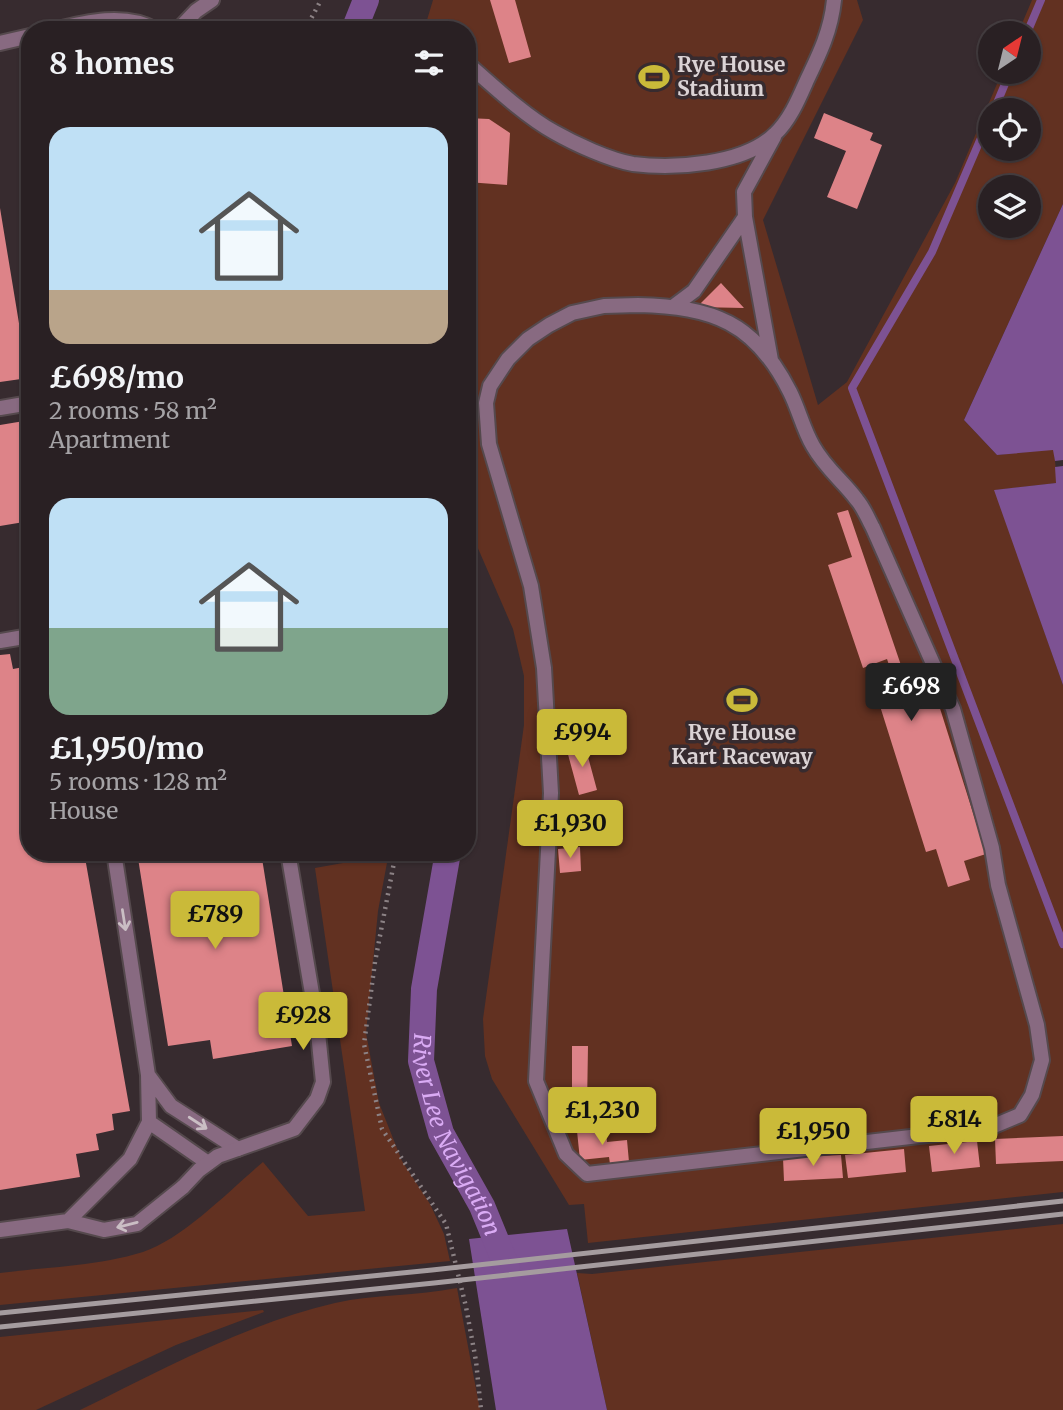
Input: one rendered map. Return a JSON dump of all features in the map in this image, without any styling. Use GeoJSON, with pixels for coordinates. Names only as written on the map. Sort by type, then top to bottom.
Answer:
{"type":"FeatureCollection","features":[{"type":"Feature","properties":{"kind":"street"},"geometry":{"type":"LineString","coordinates":[[187,21],[212,0]]}},
{"type":"Feature","properties":{"kind":"street"},"geometry":{"type":"LineString","coordinates":[[772,364],[745,217],[744,192],[774,135],[790,115],[821,51],[831,25],[834,0]]}},
{"type":"Feature","properties":{"kind":"street"},"geometry":{"type":"LineString","coordinates":[[104,21],[128,21]]}},
{"type":"Feature","properties":{"kind":"street"},"geometry":{"type":"LineString","coordinates":[[0,43],[21,38]]}},
{"type":"Feature","properties":{"kind":"street"},"geometry":{"type":"LineString","coordinates":[[476,71],[553,132],[594,151],[631,163],[665,165],[732,158],[774,135]]}},
{"type":"Feature","properties":{"kind":"street"},"geometry":{"type":"LineString","coordinates":[[674,306],[694,291],[745,217]]}},
{"type":"Feature","properties":{"kind":"street"},"geometry":{"type":"LineString","coordinates":[[604,306],[674,306],[702,311],[731,324],[754,339],[772,364],[790,391],[811,443],[822,461],[857,499],[873,528],[953,709],[1037,1025],[1042,1060],[1032,1095],[1020,1115],[989,1128],[587,1174],[566,1154],[536,1081],[551,793],[544,668],[531,586],[489,444],[486,403],[490,386],[508,359],[528,339],[572,313],[604,306]]}},
{"type":"Feature","properties":{"kind":"street"},"geometry":{"type":"LineString","coordinates":[[0,408],[21,404]]}},
{"type":"Feature","properties":{"kind":"street"},"geometry":{"type":"LineString","coordinates":[[0,641],[21,638]]}},
{"type":"Feature","properties":{"kind":"street"},"geometry":{"type":"LineString","coordinates":[[68,1221],[130,1159],[149,1122],[148,1075],[115,861]]}},
{"type":"Feature","properties":{"kind":"street"},"geometry":{"type":"LineString","coordinates":[[0,1230],[68,1221],[104,1230],[137,1224],[218,1156],[294,1129],[317,1099],[323,1082],[317,1023],[290,861]]}},
{"type":"Feature","properties":{"kind":"street"},"geometry":{"type":"LineString","coordinates":[[148,1075],[171,1106],[237,1149]]}},
{"type":"Feature","properties":{"kind":"street"},"geometry":{"type":"LineString","coordinates":[[149,1122],[208,1163]]}},
{"type":"Feature","properties":{"kind":"path"},"geometry":{"type":"LineString","coordinates":[[310,21],[321,0]]}},
{"type":"Feature","properties":{"kind":"path"},"geometry":{"type":"LineString","coordinates":[[394,861],[375,962],[364,1044],[382,1129],[446,1224],[468,1320],[481,1410]]}},
{"type":"Feature","properties":{"kind":"shaded area","name":"Rye House Kart Raceway"},"geometry":{"type":"Polygon","coordinates":[[[433,0],[857,0],[863,20],[763,220],[818,405],[847,382],[955,183],[978,129],[978,161],[1041,161],[1041,98],[991,98],[997,84],[1041,84],[1041,21],[1023,21],[1032,0],[1063,0],[1063,204],[964,420],[997,455],[1054,449],[1057,483],[995,490],[1063,685],[1063,1192],[588,1243],[584,1204],[569,1205],[492,1079],[485,1056],[483,1019],[524,725],[524,676],[513,629],[476,544],[476,21],[427,21],[433,0]]]}},
{"type":"Feature","properties":{"kind":"shaded area"},"geometry":{"type":"Polygon","coordinates":[[[1063,204],[1063,460],[1055,461],[1053,450],[997,455],[964,420],[1063,204]]]}},
{"type":"Feature","properties":{"kind":"shaded area"},"geometry":{"type":"Polygon","coordinates":[[[1063,466],[1063,685],[994,490],[1056,483],[1055,467],[1063,466]]]}},
{"type":"Feature","properties":{"kind":"shaded area"},"geometry":{"type":"Polygon","coordinates":[[[354,861],[387,861],[378,911],[366,1033],[379,1103],[402,1161],[430,1204],[444,1234],[450,1261],[0,1305],[0,1273],[126,1257],[158,1246],[190,1225],[263,1162],[308,1216],[365,1211],[315,868],[354,861]]]}},
{"type":"Feature","properties":{"kind":"shaded area"},"geometry":{"type":"Polygon","coordinates":[[[1063,1224],[1063,1410],[607,1410],[577,1273],[592,1274],[1063,1224]]]}},
{"type":"Feature","properties":{"kind":"shaded area"},"geometry":{"type":"Polygon","coordinates":[[[567,1229],[607,1410],[496,1410],[469,1239],[567,1229]]]}},
{"type":"Feature","properties":{"kind":"shaded area"},"geometry":{"type":"Polygon","coordinates":[[[457,1288],[480,1410],[80,1410],[204,1349],[302,1312],[350,1300],[457,1288]]]}},
{"type":"Feature","properties":{"kind":"shaded area"},"geometry":{"type":"Polygon","coordinates":[[[264,1312],[176,1345],[36,1410],[0,1410],[0,1337],[264,1312]]]}},
{"type":"Feature","properties":{"kind":"building"},"geometry":{"type":"Polygon","coordinates":[[[490,0],[515,0],[531,57],[509,63],[490,0]]]}},
{"type":"Feature","properties":{"kind":"building"},"geometry":{"type":"Polygon","coordinates":[[[824,113],[873,133],[870,140],[882,145],[857,209],[827,197],[846,151],[814,138],[824,113]]]}},
{"type":"Feature","properties":{"kind":"building"},"geometry":{"type":"Polygon","coordinates":[[[476,118],[489,119],[510,133],[507,185],[476,183],[476,118]]]}},
{"type":"Feature","properties":{"kind":"building"},"geometry":{"type":"Polygon","coordinates":[[[0,208],[21,336],[21,379],[0,382],[0,208]]]}},
{"type":"Feature","properties":{"kind":"building"},"geometry":{"type":"Polygon","coordinates":[[[721,283],[744,308],[697,307],[721,283]]]}},
{"type":"Feature","properties":{"kind":"building"},"geometry":{"type":"Polygon","coordinates":[[[21,422],[21,522],[0,526],[0,425],[21,422]]]}},
{"type":"Feature","properties":{"kind":"building"},"geometry":{"type":"Polygon","coordinates":[[[848,510],[905,677],[919,673],[914,686],[931,680],[986,854],[964,861],[970,880],[948,887],[936,849],[926,852],[874,687],[894,680],[887,659],[863,668],[828,565],[852,557],[837,513],[848,510]]]}},
{"type":"Feature","properties":{"kind":"building"},"geometry":{"type":"Polygon","coordinates":[[[10,654],[13,669],[21,668],[21,861],[86,861],[130,1111],[112,1114],[114,1130],[96,1134],[99,1150],[76,1154],[80,1177],[0,1190],[0,655],[10,654]]]}},
{"type":"Feature","properties":{"kind":"building"},"geometry":{"type":"Polygon","coordinates":[[[584,742],[597,790],[579,795],[566,747],[584,742]]]}},
{"type":"Feature","properties":{"kind":"building"},"geometry":{"type":"Polygon","coordinates":[[[580,847],[581,871],[560,873],[558,849],[580,847]]]}},
{"type":"Feature","properties":{"kind":"building"},"geometry":{"type":"Polygon","coordinates":[[[138,861],[262,861],[292,1046],[213,1059],[210,1040],[168,1046],[138,861]]]}},
{"type":"Feature","properties":{"kind":"building"},"geometry":{"type":"Polygon","coordinates":[[[572,1046],[588,1046],[587,1107],[572,1107],[572,1046]]]}},
{"type":"Feature","properties":{"kind":"building"},"geometry":{"type":"Polygon","coordinates":[[[606,1129],[607,1142],[627,1140],[629,1162],[610,1164],[609,1157],[580,1160],[577,1131],[606,1129]]]}},
{"type":"Feature","properties":{"kind":"building"},"geometry":{"type":"Polygon","coordinates":[[[1063,1136],[1063,1161],[996,1164],[995,1139],[1063,1136]]]}},
{"type":"Feature","properties":{"kind":"building"},"geometry":{"type":"Polygon","coordinates":[[[977,1141],[980,1167],[932,1172],[929,1146],[977,1141]]]}},
{"type":"Feature","properties":{"kind":"building"},"geometry":{"type":"Polygon","coordinates":[[[904,1149],[906,1172],[848,1178],[845,1155],[904,1149]]]}},
{"type":"Feature","properties":{"kind":"building"},"geometry":{"type":"Polygon","coordinates":[[[841,1155],[843,1178],[784,1181],[783,1158],[841,1155]]]}},
{"type":"Feature","properties":{"kind":"waterway","name":"River Lee Navigation"},"geometry":{"type":"LineString","coordinates":[[358,21],[366,0]]}},
{"type":"Feature","properties":{"kind":"waterway"},"geometry":{"type":"LineString","coordinates":[[1032,21],[1041,0]]}},
{"type":"Feature","properties":{"kind":"waterway"},"geometry":{"type":"LineString","coordinates":[[999,98],[1005,84]]}},
{"type":"Feature","properties":{"kind":"waterway"},"geometry":{"type":"LineString","coordinates":[[978,145],[932,252],[852,388],[1063,944]]}},
{"type":"Feature","properties":{"kind":"waterway","name":"River Lee Navigation"},"geometry":{"type":"LineString","coordinates":[[446,861],[424,989],[421,1061],[441,1133],[482,1206],[507,1267]]}},
{"type":"Feature","properties":{"kind":"railway"},"geometry":{"type":"LineString","coordinates":[[0,1313],[432,1270],[1063,1201]]}},
{"type":"Feature","properties":{"kind":"railway"},"geometry":{"type":"LineString","coordinates":[[0,1327],[434,1283],[1063,1214]]}},
{"type":"Feature","properties":{"kind":"place","name":"Rye House Stadium"},"geometry":{"type":"Point","coordinates":[654,77]}},
{"type":"Feature","properties":{"kind":"place","name":"Rye House Kart Raceway"},"geometry":{"type":"Point","coordinates":[742,700]}}]}
